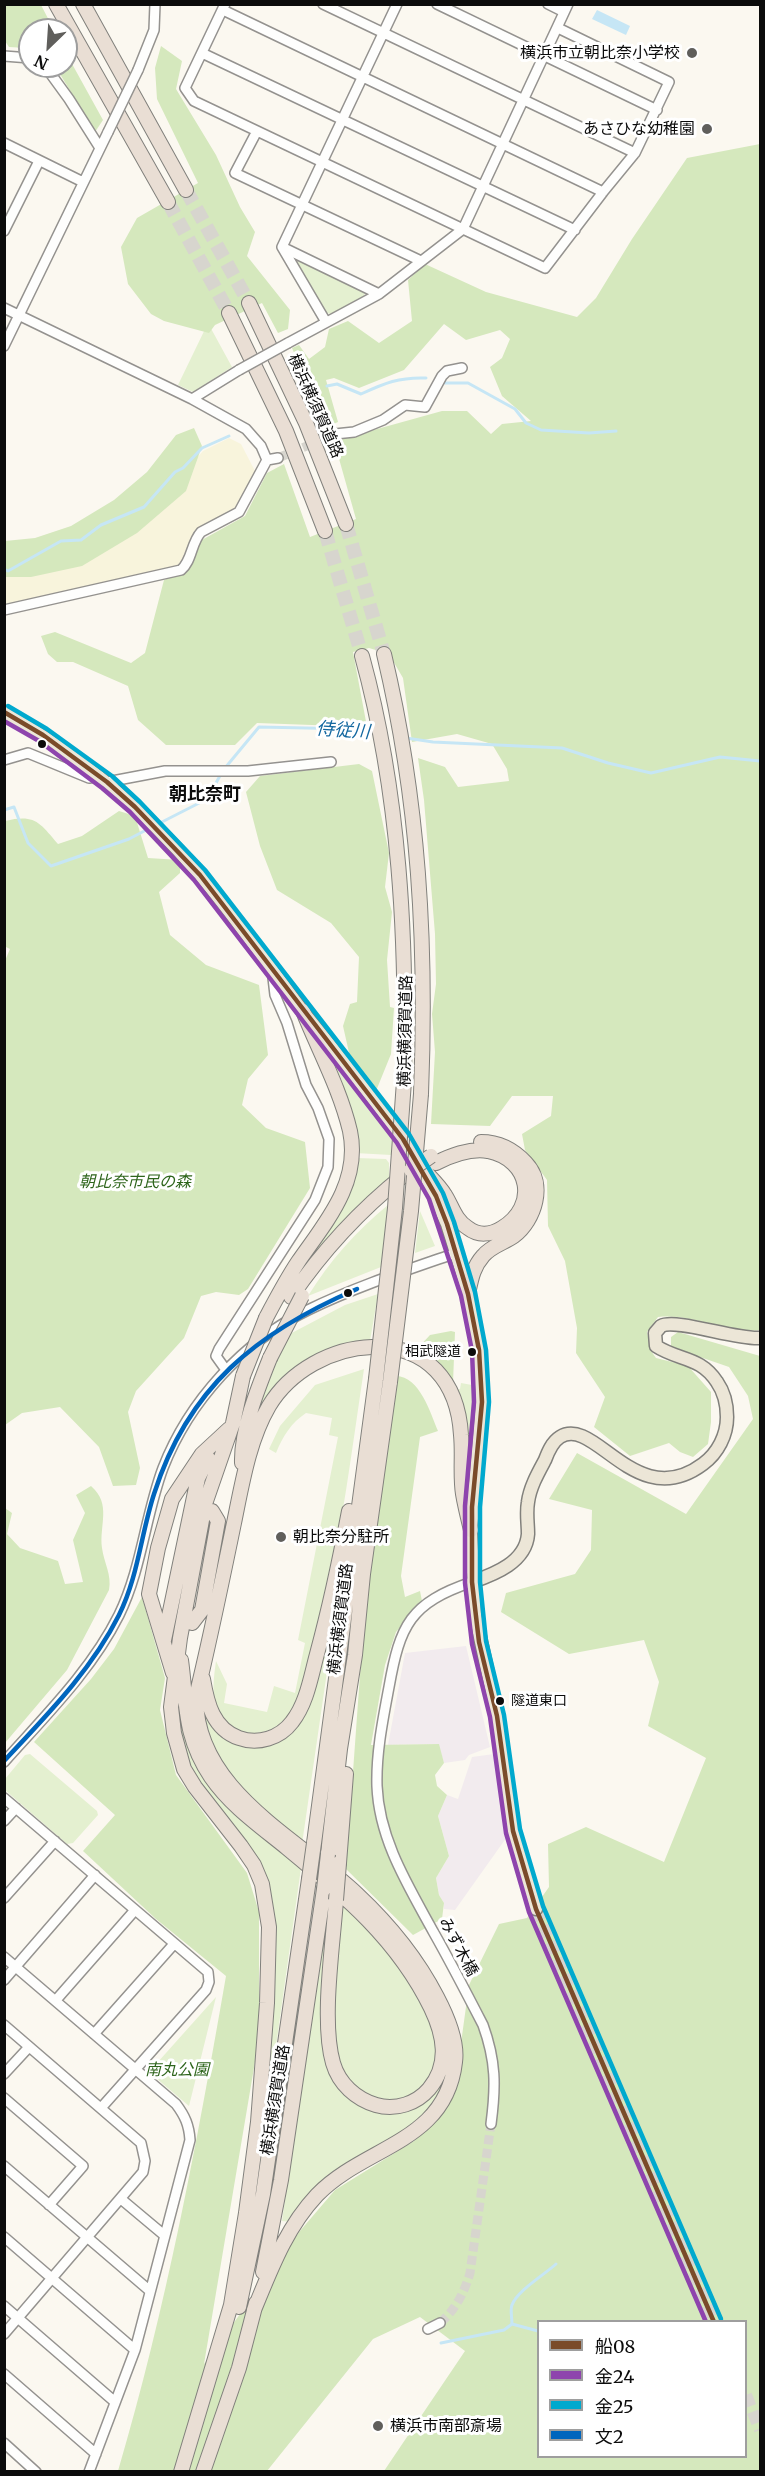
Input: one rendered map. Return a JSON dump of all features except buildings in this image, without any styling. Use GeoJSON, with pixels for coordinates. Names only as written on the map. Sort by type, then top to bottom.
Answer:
{"type":"FeatureCollection","features":[{"type":"Feature","properties":{"kind":"highway"},"geometry":{"type":"LineString","coordinates":[[56,4],[168,202]]}},
{"type":"Feature","properties":{"kind":"highway"},"geometry":{"type":"LineString","coordinates":[[83,4],[186,190]]}},
{"type":"Feature","properties":{"kind":"highway","name":"横浜横須賀道路"},"geometry":{"type":"LineString","coordinates":[[249,303],[306,423],[346,524]]}},
{"type":"Feature","properties":{"kind":"highway"},"geometry":{"type":"LineString","coordinates":[[229,313],[286,431],[325,531]]}},
{"type":"Feature","properties":{"kind":"highway","name":"横浜横須賀道路"},"geometry":{"type":"LineString","coordinates":[[203,2472],[239,2368],[255,2310],[281,2180],[324,1889],[333,1858],[340,1749],[355,1655],[363,1574],[411,1211],[421,1094],[424,1023],[423,934],[412,809],[403,745],[384,654]]}},
{"type":"Feature","properties":{"kind":"highway","name":"横浜横須賀道路"},"geometry":{"type":"LineString","coordinates":[[183,2472],[207,2413],[234,2329],[263,2194],[314,1844],[372,1410],[395,1208],[404,1081],[404,956],[392,808],[383,746],[362,656]]}},
{"type":"Feature","properties":{"kind":"highway"},"geometry":{"type":"LineString","coordinates":[[174,1678],[149,1594],[158,1548],[176,1494],[202,1454],[232,1425],[243,1376],[266,1318],[288,1277],[337,1205],[349,1176],[350,1132],[344,1109],[303,1011]]}},
{"type":"Feature","properties":{"kind":"highway"},"geometry":{"type":"LineString","coordinates":[[163,1642],[206,1485],[232,1425],[297,1297],[352,1232],[406,1178],[459,1144],[490,1142],[505,1147],[520,1156],[529,1166],[535,1178],[537,1190],[531,1216],[514,1235],[482,1257],[474,1268],[468,1294]]}},
{"type":"Feature","properties":{"kind":"highway"},"geometry":{"type":"LineString","coordinates":[[421,1167],[444,1193],[456,1216],[469,1230],[489,1234],[513,1220],[520,1211],[526,1192],[524,1182],[520,1172],[501,1156],[489,1151],[476,1150],[433,1160]]}},
{"type":"Feature","properties":{"kind":"highway"},"geometry":{"type":"LineString","coordinates":[[205,1657],[201,1638],[226,1525],[239,1500],[243,1479],[262,1420],[270,1405],[293,1378],[311,1365],[350,1350],[387,1347],[403,1350],[432,1365],[451,1392],[458,1412],[463,1493],[471,1530]]}},
{"type":"Feature","properties":{"kind":"highway"},"geometry":{"type":"LineString","coordinates":[[243,1479],[242,1455],[265,1359]]}},
{"type":"Feature","properties":{"kind":"highway"},"geometry":{"type":"LineString","coordinates":[[202,1674],[206,1700],[219,1725],[229,1733],[240,1738],[264,1740],[285,1730],[293,1721],[309,1685],[332,1599],[372,1410]]}},
{"type":"Feature","properties":{"kind":"highway"},"geometry":{"type":"LineString","coordinates":[[218,1439],[198,1478],[206,1485],[212,1511],[192,1623],[180,1642],[187,1726],[210,1775],[240,1810],[343,1894],[364,1914],[404,1962],[428,2001],[441,2033],[443,2059],[436,2079],[423,2095],[400,2107],[381,2107],[354,2094],[342,2081],[333,2065],[328,2011],[336,1900],[333,1858]]}},
{"type":"Feature","properties":{"kind":"highway"},"geometry":{"type":"LineString","coordinates":[[183,2472],[213,2370],[232,2294],[258,2122],[270,1951],[267,1903],[254,1865],[184,1769],[173,1724],[171,1707],[174,1678],[205,1504],[206,1485]]}},
{"type":"Feature","properties":{"kind":"highway"},"geometry":{"type":"LineString","coordinates":[[239,1500],[243,1516],[222,1618],[208,1641],[196,1697],[196,1710],[203,1738],[221,1772],[247,1802],[333,1873],[391,1928],[430,1984],[446,2014],[456,2058],[453,2078],[447,2092],[439,2108],[428,2121],[394,2145],[343,2174],[317,2195],[280,2247],[255,2310]]}},
{"type":"Feature","properties":{"kind":"main road"},"geometry":{"type":"LineString","coordinates":[[4,712],[43,735],[104,779],[142,814],[200,875],[396,1130],[421,1167],[436,1196],[468,1294],[478,1350],[482,1402],[471,1530],[472,1582],[480,1642],[497,1716],[513,1831],[536,1909]]}},
{"type":"Feature","properties":{"kind":"main road"},"geometry":{"type":"LineString","coordinates":[[472,1582],[500,1571],[515,1560],[522,1551],[528,1535],[527,1507],[532,1486],[558,1438],[567,1434],[587,1439],[635,1471],[651,1478],[666,1479],[690,1473],[712,1458],[727,1427],[727,1408],[722,1392],[708,1370],[693,1360],[672,1354],[656,1346],[655,1333],[660,1326],[674,1323],[747,1339],[760,1338]]}},
{"type":"Feature","properties":{"kind":"street"},"geometry":{"type":"LineString","coordinates":[[4,346],[138,70],[154,30],[154,4]]}},
{"type":"Feature","properties":{"kind":"street"},"geometry":{"type":"LineString","coordinates":[[324,4],[635,153]]}},
{"type":"Feature","properties":{"kind":"street"},"geometry":{"type":"LineString","coordinates":[[282,247],[397,4]]}},
{"type":"Feature","properties":{"kind":"street"},"geometry":{"type":"LineString","coordinates":[[437,4],[657,110]]}},
{"type":"Feature","properties":{"kind":"street"},"geometry":{"type":"LineString","coordinates":[[192,399],[288,343],[379,294],[463,229],[566,8],[548,4]]}},
{"type":"Feature","properties":{"kind":"street"},"geometry":{"type":"LineString","coordinates":[[558,28],[669,81],[635,153],[545,268],[194,101],[184,88],[224,7],[363,77],[603,192]]}},
{"type":"Feature","properties":{"kind":"street"},"geometry":{"type":"LineString","coordinates":[[202,52],[575,230]]}},
{"type":"Feature","properties":{"kind":"street"},"geometry":{"type":"LineString","coordinates":[[54,78],[100,148]]}},
{"type":"Feature","properties":{"kind":"street"},"geometry":{"type":"LineString","coordinates":[[257,131],[235,173],[421,261]]}},
{"type":"Feature","properties":{"kind":"street"},"geometry":{"type":"LineString","coordinates":[[4,143],[83,182]]}},
{"type":"Feature","properties":{"kind":"street"},"geometry":{"type":"LineString","coordinates":[[4,231],[39,161]]}},
{"type":"Feature","properties":{"kind":"street"},"geometry":{"type":"LineString","coordinates":[[282,247],[379,294]]}},
{"type":"Feature","properties":{"kind":"street"},"geometry":{"type":"LineString","coordinates":[[282,247],[326,322]]}},
{"type":"Feature","properties":{"kind":"street"},"geometry":{"type":"LineString","coordinates":[[4,308],[192,399],[246,429],[261,446],[267,460]]}},
{"type":"Feature","properties":{"kind":"street"},"geometry":{"type":"LineString","coordinates":[[335,434],[354,432],[364,428],[383,420],[405,405],[425,407],[442,376],[447,371],[462,368]]}},
{"type":"Feature","properties":{"kind":"street"},"geometry":{"type":"LineString","coordinates":[[267,460],[278,458]]}},
{"type":"Feature","properties":{"kind":"street"},"geometry":{"type":"LineString","coordinates":[[4,610],[181,570],[186,566],[201,532],[239,512],[267,460]]}},
{"type":"Feature","properties":{"kind":"street"},"geometry":{"type":"LineString","coordinates":[[4,760],[28,753],[89,778],[104,779],[165,771],[248,771],[332,762]]}},
{"type":"Feature","properties":{"kind":"street"},"geometry":{"type":"LineString","coordinates":[[226,1370],[216,1356],[219,1349],[315,1200],[326,1174],[330,1153],[325,1125],[306,1085],[276,995],[272,969]]}},
{"type":"Feature","properties":{"kind":"street"},"geometry":{"type":"LineString","coordinates":[[4,1762],[72,1685],[107,1637],[135,1575],[148,1517],[165,1464],[193,1411],[226,1370],[262,1339],[307,1310],[456,1253]]}},
{"type":"Feature","properties":{"kind":"street","name":"みず木橋"},"geometry":{"type":"LineString","coordinates":[[472,1582],[435,1597],[423,1606],[406,1626],[394,1655],[379,1746],[377,1786],[382,1821],[392,1854],[483,2025],[491,2048],[495,2069],[491,2124]]}},
{"type":"Feature","properties":{"kind":"street"},"geometry":{"type":"LineString","coordinates":[[4,1797],[208,1972],[209,1982],[206,1990],[101,2108]]}},
{"type":"Feature","properties":{"kind":"street"},"geometry":{"type":"LineString","coordinates":[[4,1821],[16,1808]]}},
{"type":"Feature","properties":{"kind":"street"},"geometry":{"type":"LineString","coordinates":[[4,1898],[55,1841]]}},
{"type":"Feature","properties":{"kind":"street"},"geometry":{"type":"LineString","coordinates":[[4,1980],[95,1875]]}},
{"type":"Feature","properties":{"kind":"street"},"geometry":{"type":"LineString","coordinates":[[56,2000],[135,1910]]}},
{"type":"Feature","properties":{"kind":"street"},"geometry":{"type":"LineString","coordinates":[[94,2034],[174,1944]]}},
{"type":"Feature","properties":{"kind":"street"},"geometry":{"type":"LineString","coordinates":[[4,1957],[176,2104],[189,2127],[190,2140],[135,2350],[89,2472]]}},
{"type":"Feature","properties":{"kind":"street"},"geometry":{"type":"LineString","coordinates":[[4,2025],[141,2143],[144,2152],[143,2172],[4,2334]]}},
{"type":"Feature","properties":{"kind":"street"},"geometry":{"type":"LineString","coordinates":[[4,2074],[28,2047]]}},
{"type":"Feature","properties":{"kind":"street"},"geometry":{"type":"LineString","coordinates":[[4,2098],[83,2166],[50,2205]]}},
{"type":"Feature","properties":{"kind":"street"},"geometry":{"type":"LineString","coordinates":[[4,2166],[150,2291]]}},
{"type":"Feature","properties":{"kind":"street"},"geometry":{"type":"LineString","coordinates":[[121,2199],[164,2235]]}},
{"type":"Feature","properties":{"kind":"street"},"geometry":{"type":"LineString","coordinates":[[4,2237],[135,2350]]}},
{"type":"Feature","properties":{"kind":"street"},"geometry":{"type":"LineString","coordinates":[[4,2306],[115,2402]]}},
{"type":"Feature","properties":{"kind":"street"},"geometry":{"type":"LineString","coordinates":[[428,2330],[440,2323]]}},
{"type":"Feature","properties":{"kind":"street"},"geometry":{"type":"LineString","coordinates":[[4,2374],[96,2454]]}},
{"type":"Feature","properties":{"kind":"street"},"geometry":{"type":"LineString","coordinates":[[4,2443],[36,2472]]}},
{"type":"Feature","properties":{"kind":"shaded area"},"geometry":{"type":"Polygon","coordinates":[[[229,438],[241,444],[255,471],[239,505],[231,513],[194,531],[180,563],[172,569],[5,607],[4,572],[187,469],[203,451],[229,438]]]}},
{"type":"Feature","properties":{"kind":"shaded area"},"geometry":{"type":"Polygon","coordinates":[[[466,1646],[490,1747],[469,1755],[465,1760],[444,1763],[438,1744],[388,1745],[405,1653],[466,1646]]]}},
{"type":"Feature","properties":{"kind":"shaded area"},"geometry":{"type":"Polygon","coordinates":[[[494,1754],[499,1763],[509,1834],[455,1910],[444,1909],[436,1878],[449,1856],[438,1816],[447,1795],[458,1799],[472,1757],[494,1754]]]}},
{"type":"Feature","properties":{"kind":"green space"},"geometry":{"type":"Polygon","coordinates":[[[5,4],[41,5],[48,18],[18,18],[18,48],[9,47],[5,41],[5,4]]]}},
{"type":"Feature","properties":{"kind":"green space"},"geometry":{"type":"Polygon","coordinates":[[[161,46],[182,61],[176,89],[216,155],[240,207],[255,232],[247,256],[290,310],[288,329],[278,333],[262,303],[215,325],[209,333],[164,321],[151,314],[128,284],[121,247],[137,218],[198,183],[157,99],[155,68],[161,46]]]}},
{"type":"Feature","properties":{"kind":"green space"},"geometry":{"type":"Polygon","coordinates":[[[78,75],[103,120],[95,132],[62,78],[78,78],[78,75]]]}},
{"type":"Feature","properties":{"kind":"green space"},"geometry":{"type":"Polygon","coordinates":[[[760,144],[760,1330],[734,1329],[684,1318],[658,1317],[647,1332],[651,1351],[656,1358],[688,1366],[711,1392],[708,1444],[693,1457],[680,1452],[669,1443],[630,1456],[594,1427],[605,1397],[576,1353],[577,1328],[565,1261],[548,1226],[547,1180],[525,1150],[522,1134],[551,1116],[553,1096],[512,1096],[490,1126],[431,1124],[435,1052],[432,1014],[436,984],[435,934],[424,800],[418,758],[445,767],[458,787],[509,781],[507,769],[492,744],[457,734],[412,742],[403,678],[389,654],[369,648],[353,652],[367,727],[257,723],[235,745],[166,745],[138,720],[128,686],[73,662],[57,662],[48,654],[41,636],[55,632],[131,663],[145,653],[164,580],[186,572],[200,541],[245,516],[267,473],[284,464],[310,537],[356,519],[334,441],[442,411],[467,411],[491,434],[502,424],[531,421],[502,396],[490,367],[502,358],[510,339],[500,330],[466,340],[444,324],[404,370],[359,388],[334,378],[326,380],[338,422],[326,427],[292,348],[299,345],[309,359],[325,347],[329,329],[348,321],[379,343],[412,321],[408,280],[425,264],[486,292],[577,317],[596,298],[632,239],[687,158],[760,144]]]}},
{"type":"Feature","properties":{"kind":"green space"},"geometry":{"type":"Polygon","coordinates":[[[298,261],[365,292],[364,297],[331,314],[327,313],[296,263],[298,261]]]}},
{"type":"Feature","properties":{"kind":"green space"},"geometry":{"type":"Polygon","coordinates":[[[208,323],[232,367],[193,392],[178,385],[208,323]]]}},
{"type":"Feature","properties":{"kind":"green space"},"geometry":{"type":"Polygon","coordinates":[[[194,428],[202,446],[186,491],[137,533],[82,566],[31,577],[5,577],[5,541],[35,538],[71,526],[114,500],[147,472],[176,435],[194,428]]]}},
{"type":"Feature","properties":{"kind":"green space"},"geometry":{"type":"Polygon","coordinates":[[[359,764],[372,771],[389,853],[385,887],[392,912],[387,960],[390,1007],[394,1008],[391,1054],[376,1091],[350,1057],[343,1026],[350,1004],[357,1002],[359,957],[331,923],[277,890],[260,846],[246,792],[260,776],[359,764]]]}},
{"type":"Feature","properties":{"kind":"green space","name":"朝比奈市民の森"},"geometry":{"type":"Polygon","coordinates":[[[119,811],[135,816],[148,858],[180,860],[180,873],[159,892],[170,935],[206,965],[259,985],[268,1055],[248,1079],[242,1105],[266,1128],[305,1142],[310,1188],[248,1289],[239,1295],[216,1292],[201,1296],[184,1338],[136,1391],[128,1412],[140,1468],[136,1485],[113,1486],[99,1447],[60,1407],[22,1413],[5,1425],[4,963],[10,949],[4,946],[5,821],[30,819],[41,825],[58,844],[82,836],[119,811]]]}},
{"type":"Feature","properties":{"kind":"green space"},"geometry":{"type":"Polygon","coordinates":[[[320,1042],[392,1138],[391,1155],[355,1153],[320,1042]]]}},
{"type":"Feature","properties":{"kind":"green space"},"geometry":{"type":"Polygon","coordinates":[[[356,1158],[386,1159],[389,1163],[389,1181],[304,1270],[275,1316],[271,1317],[356,1158]]]}},
{"type":"Feature","properties":{"kind":"green space"},"geometry":{"type":"Polygon","coordinates":[[[388,1205],[381,1267],[308,1296],[344,1248],[388,1205]]]}},
{"type":"Feature","properties":{"kind":"green space"},"geometry":{"type":"Polygon","coordinates":[[[420,1211],[435,1246],[415,1253],[420,1211]]]}},
{"type":"Feature","properties":{"kind":"green space"},"geometry":{"type":"Polygon","coordinates":[[[378,1294],[370,1341],[303,1364],[249,1440],[263,1391],[286,1336],[345,1305],[378,1294]]]}},
{"type":"Feature","properties":{"kind":"green space"},"geometry":{"type":"Polygon","coordinates":[[[455,1332],[453,1383],[441,1366],[416,1350],[430,1335],[455,1332]]]}},
{"type":"Feature","properties":{"kind":"green space"},"geometry":{"type":"Polygon","coordinates":[[[678,1332],[760,1356],[760,2471],[384,2471],[465,2351],[420,2317],[373,2339],[267,2471],[118,2471],[166,2287],[204,2101],[226,1976],[156,1919],[83,1851],[115,1815],[34,1742],[91,1679],[114,1649],[142,1597],[165,1678],[160,1710],[176,1775],[247,1873],[259,1912],[259,2038],[204,2364],[300,2231],[335,2190],[414,2141],[454,2094],[469,1985],[499,1924],[527,1918],[549,1887],[548,1844],[586,1827],[664,1862],[706,1758],[648,1726],[659,1682],[644,1640],[569,1654],[501,1612],[506,1593],[575,1574],[591,1550],[592,1510],[549,1499],[577,1453],[686,1514],[753,1419],[748,1396],[729,1367],[671,1347],[671,1337],[678,1332]]]}},
{"type":"Feature","properties":{"kind":"green space"},"geometry":{"type":"Polygon","coordinates":[[[364,1369],[336,1549],[316,1644],[301,1694],[297,1705],[282,1723],[260,1732],[249,1733],[238,1730],[228,1724],[217,1709],[213,1688],[216,1661],[227,1684],[224,1703],[267,1712],[274,1686],[295,1693],[305,1643],[298,1640],[338,1437],[329,1435],[332,1418],[306,1413],[288,1430],[276,1453],[269,1449],[280,1426],[315,1385],[364,1369]]]}},
{"type":"Feature","properties":{"kind":"green space"},"geometry":{"type":"Polygon","coordinates":[[[396,1376],[412,1382],[418,1389],[438,1431],[420,1437],[401,1576],[405,1597],[420,1591],[422,1601],[396,1632],[385,1665],[371,1745],[439,1744],[444,1763],[435,1775],[437,1786],[447,1795],[438,1816],[449,1856],[436,1878],[439,1895],[444,1903],[442,1919],[413,1935],[346,1869],[364,1619],[396,1376]]]}},
{"type":"Feature","properties":{"kind":"green space"},"geometry":{"type":"Polygon","coordinates":[[[461,1383],[472,1385],[476,1412],[468,1456],[455,1390],[460,1389],[461,1383]]]}},
{"type":"Feature","properties":{"kind":"green space"},"geometry":{"type":"Polygon","coordinates":[[[91,1486],[103,1507],[102,1548],[109,1574],[109,1590],[67,1670],[5,1743],[5,1508],[12,1513],[7,1534],[20,1548],[58,1561],[65,1584],[83,1582],[73,1540],[85,1513],[76,1495],[91,1486]]]}},
{"type":"Feature","properties":{"kind":"green space"},"geometry":{"type":"Polygon","coordinates":[[[325,1643],[330,1644],[330,1651],[302,1844],[252,1800],[225,1769],[206,1731],[201,1709],[218,1733],[235,1743],[258,1745],[280,1741],[325,1643]]]}},
{"type":"Feature","properties":{"kind":"green space"},"geometry":{"type":"Polygon","coordinates":[[[180,1684],[181,1714],[301,1868],[266,2117],[263,2116],[275,1969],[272,1896],[252,1853],[211,1798],[191,1766],[180,1730],[178,1709],[180,1684]]]}},
{"type":"Feature","properties":{"kind":"green space"},"geometry":{"type":"Polygon","coordinates":[[[30,1754],[97,1811],[98,1815],[73,1843],[67,1844],[5,1790],[5,1779],[25,1755],[30,1754]]]}},
{"type":"Feature","properties":{"kind":"green space"},"geometry":{"type":"Polygon","coordinates":[[[342,1902],[368,1928],[398,1965],[433,2022],[438,2041],[435,2074],[408,2102],[379,2103],[359,2092],[348,2078],[340,2061],[334,2023],[338,1924],[342,1902]]]}},
{"type":"Feature","properties":{"kind":"green space"},"geometry":{"type":"Polygon","coordinates":[[[327,1905],[329,1905],[323,1995],[324,2043],[327,2063],[335,2084],[345,2096],[353,2101],[384,2113],[410,2108],[436,2090],[439,2085],[445,2089],[435,2106],[291,2222],[282,2221],[327,1905]]]}},
{"type":"Feature","properties":{"kind":"green space","name":"南丸公園"},"geometry":{"type":"Polygon","coordinates":[[[216,1997],[189,2106],[149,2072],[216,1997]]]}},
{"type":"Feature","properties":{"kind":"water"},"geometry":{"type":"Polygon","coordinates":[[[597,10],[630,26],[626,35],[592,19],[597,10]]]}},
{"type":"Feature","properties":{"kind":"waterway"},"geometry":{"type":"LineString","coordinates":[[327,386],[337,384],[361,394],[392,382],[426,378]]}},
{"type":"Feature","properties":{"kind":"waterway"},"geometry":{"type":"LineString","coordinates":[[445,383],[468,383],[515,409],[526,423],[541,430],[589,433],[616,431]]}},
{"type":"Feature","properties":{"kind":"waterway"},"geometry":{"type":"LineString","coordinates":[[4,569],[8,571],[61,541],[81,540],[101,525],[144,507],[175,472],[183,468],[202,448],[229,436]]}},
{"type":"Feature","properties":{"kind":"waterway","name":"侍従川"},"geometry":{"type":"LineString","coordinates":[[225,768],[259,727],[353,729],[375,733]]}},
{"type":"Feature","properties":{"kind":"waterway","name":"侍従川"},"geometry":{"type":"LineString","coordinates":[[406,738],[433,742],[562,748],[608,763],[651,773],[720,757],[760,761]]}},
{"type":"Feature","properties":{"kind":"waterway","name":"侍従川"},"geometry":{"type":"LineString","coordinates":[[158,824],[207,799],[221,774]]}},
{"type":"Feature","properties":{"kind":"waterway","name":"侍従川"},"geometry":{"type":"LineString","coordinates":[[4,810],[14,807],[28,843],[51,866],[129,839],[150,828]]}},
{"type":"Feature","properties":{"kind":"waterway"},"geometry":{"type":"LineString","coordinates":[[512,2324],[511,2309],[515,2300],[556,2264]]}},
{"type":"Feature","properties":{"kind":"waterway"},"geometry":{"type":"LineString","coordinates":[[441,2343],[504,2330],[512,2324],[537,2331]]}},
{"type":"Feature","properties":{"kind":"tunnel"},"geometry":{"type":"LineString","coordinates":[[186,190],[249,303]]}},
{"type":"Feature","properties":{"kind":"tunnel"},"geometry":{"type":"LineString","coordinates":[[168,202],[229,313]]}},
{"type":"Feature","properties":{"kind":"tunnel"},"geometry":{"type":"LineString","coordinates":[[278,458],[335,434]]}},
{"type":"Feature","properties":{"kind":"tunnel"},"geometry":{"type":"LineString","coordinates":[[346,524],[384,654]]}},
{"type":"Feature","properties":{"kind":"tunnel"},"geometry":{"type":"LineString","coordinates":[[325,531],[362,656]]}},
{"type":"Feature","properties":{"kind":"tunnel"},"geometry":{"type":"LineString","coordinates":[[536,1909],[713,2320]]}},
{"type":"Feature","properties":{"kind":"tunnel"},"geometry":{"type":"LineString","coordinates":[[440,2323],[459,2300],[470,2273],[491,2124]]}},
{"type":"Feature","properties":{"kind":"tunnel"},"geometry":{"type":"LineString","coordinates":[[747,2398],[760,2430]]}},
{"type":"Feature","properties":{"kind":"transit line","name":"金25"},"geometry":{"type":"LineString","coordinates":[[8,706],[47,729],[112,776],[205,870],[409,1134],[443,1193],[475,1292],[486,1350],[489,1402],[480,1507],[480,1582],[486,1641],[504,1715],[520,1829],[543,1906],[721,2319]]}},
{"type":"Feature","properties":{"kind":"transit line","name":"船08"},"geometry":{"type":"LineString","coordinates":[[4,712],[43,735],[107,782],[135,807],[200,875],[403,1139],[436,1196],[468,1294],[479,1350],[482,1402],[472,1507],[472,1582],[479,1642],[497,1716],[513,1831],[536,1909],[713,2320]]}},
{"type":"Feature","properties":{"kind":"transit line","name":"金24"},"geometry":{"type":"LineString","coordinates":[[4,721],[39,741],[102,788],[130,812],[194,880],[397,1143],[429,1199],[461,1296],[472,1351],[474,1402],[465,1506],[465,1583],[472,1644],[490,1717],[506,1833],[529,1912],[705,2320]]}},
{"type":"Feature","properties":{"kind":"transit line","name":"文2"},"geometry":{"type":"LineString","coordinates":[[4,1761],[67,1692],[108,1636],[131,1586],[154,1494],[168,1456],[186,1423],[207,1393],[231,1368],[288,1324],[357,1289]]}},
{"type":"Feature","properties":{"kind":"place","name":"横浜市立朝比奈小学校"},"geometry":{"type":"Point","coordinates":[692,53]}},
{"type":"Feature","properties":{"kind":"place","name":"あさひな幼稚園"},"geometry":{"type":"Point","coordinates":[707,129]}},
{"type":"Feature","properties":{"kind":"place","name":"相武隧道"},"geometry":{"type":"Point","coordinates":[472,1352]}},
{"type":"Feature","properties":{"kind":"place","name":"朝比奈分駐所"},"geometry":{"type":"Point","coordinates":[281,1537]}},
{"type":"Feature","properties":{"kind":"place","name":"隧道東口"},"geometry":{"type":"Point","coordinates":[500,1701]}},
{"type":"Feature","properties":{"kind":"place","name":"横浜市南部斎場"},"geometry":{"type":"Point","coordinates":[378,2426]}},
{"type":"Feature","properties":{"kind":"district","name":"朝比奈町"},"geometry":{"type":"Point","coordinates":[205,795]}}]}
